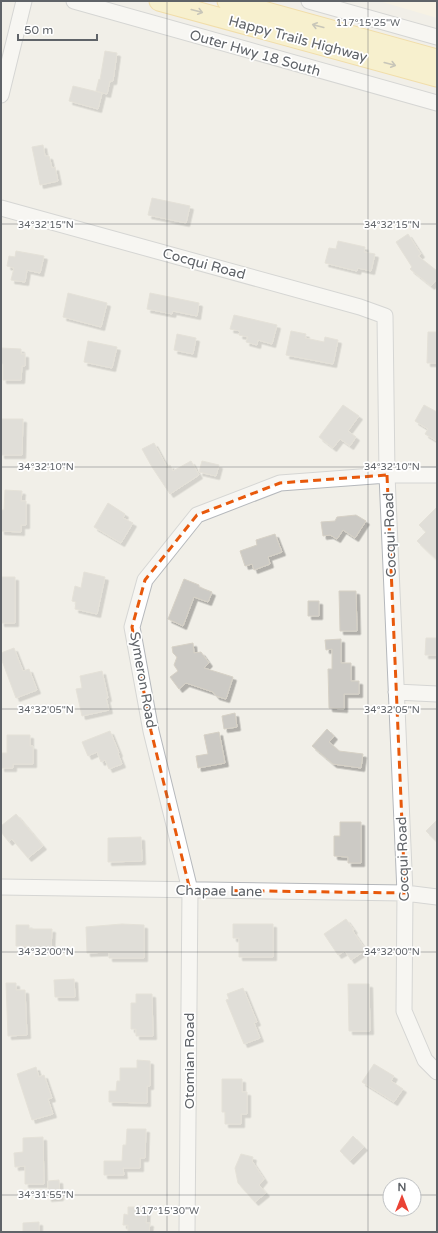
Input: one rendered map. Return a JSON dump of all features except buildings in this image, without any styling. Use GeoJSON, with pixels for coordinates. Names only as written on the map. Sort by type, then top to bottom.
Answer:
{"type":"FeatureCollection","features":[{"type":"Feature","properties":{"kind":"main road","name":"Happy Trails Highway"},"geometry":{"type":"LineString","coordinates":[[159,1],[437,77]]}},
{"type":"Feature","properties":{"kind":"main road","name":"Happy Trails Highway"},"geometry":{"type":"LineString","coordinates":[[227,1],[437,59]]}},
{"type":"Feature","properties":{"kind":"street"},"geometry":{"type":"LineString","coordinates":[[1,95],[24,1]]}},
{"type":"Feature","properties":{"kind":"street","name":"Outer Hwy 18 South"},"geometry":{"type":"LineString","coordinates":[[74,1],[437,103]]}},
{"type":"Feature","properties":{"kind":"street"},"geometry":{"type":"LineString","coordinates":[[309,1],[340,5],[437,37]]}},
{"type":"Feature","properties":{"kind":"street","name":"Cocqui Road"},"geometry":{"type":"LineString","coordinates":[[1,208],[360,307],[385,316],[387,475],[405,893],[404,1011],[425,1060],[437,1072]]}},
{"type":"Feature","properties":{"kind":"street","name":"Symeron Road"},"geometry":{"type":"LineString","coordinates":[[190,890],[151,731],[132,627],[145,580],[197,515],[280,483],[387,475],[437,475]]}},
{"type":"Feature","properties":{"kind":"street"},"geometry":{"type":"LineString","coordinates":[[396,692],[437,694]]}},
{"type":"Feature","properties":{"kind":"street","name":"Chapae Lane"},"geometry":{"type":"LineString","coordinates":[[1,887],[405,893],[437,897]]}},
{"type":"Feature","properties":{"kind":"street","name":"Otomian Road"},"geometry":{"type":"LineString","coordinates":[[188,1232],[190,890]]}},
{"type":"Feature","properties":{"kind":"highlighted area"},"geometry":{"type":"Polygon","coordinates":[[[387,475],[405,893],[190,890],[151,731],[132,627],[145,580],[197,515],[280,483],[387,475]]]}},
{"type":"Feature","properties":{"kind":"shaded area"},"geometry":{"type":"Polygon","coordinates":[[[379,1],[437,1],[437,18],[379,1]]]}}]}
